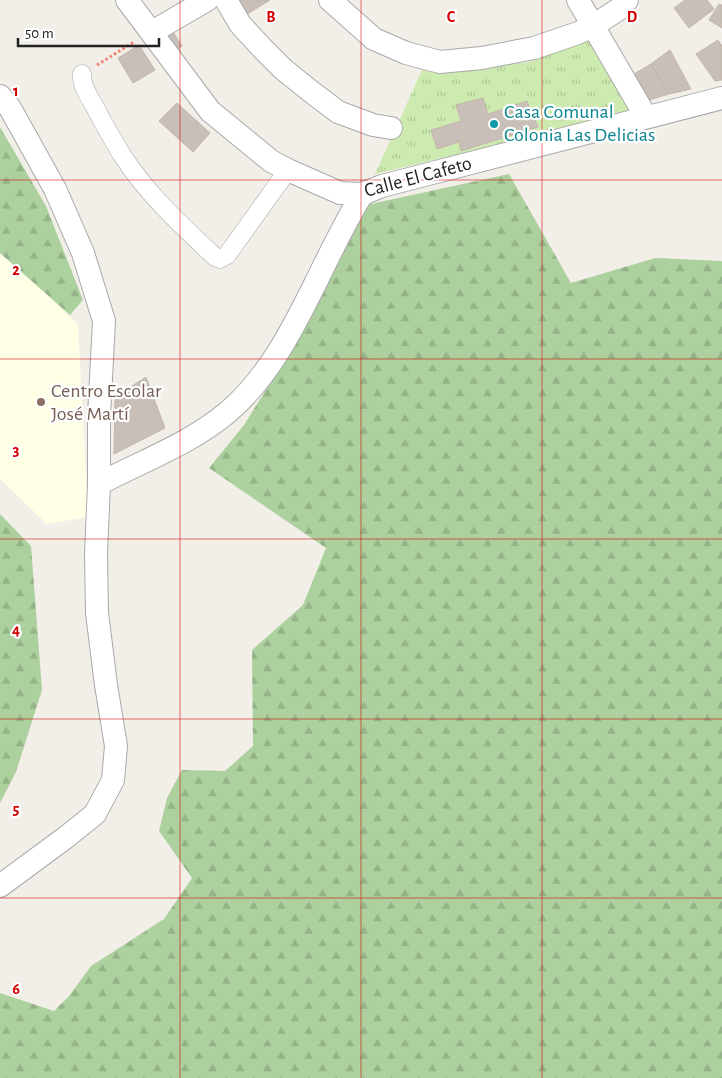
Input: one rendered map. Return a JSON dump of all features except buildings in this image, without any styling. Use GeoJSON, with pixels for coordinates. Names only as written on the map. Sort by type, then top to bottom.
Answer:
{"type":"FeatureCollection","features":[{"type":"Feature","properties":{"kind":"street","name":"Calle El Cafeto"},"geometry":{"type":"LineString","coordinates":[[127,0],[210,111],[271,161],[340,193],[362,194],[382,186],[722,98]]}},
{"type":"Feature","properties":{"kind":"street"},"geometry":{"type":"LineString","coordinates":[[152,32],[207,0]]}},
{"type":"Feature","properties":{"kind":"street"},"geometry":{"type":"LineString","coordinates":[[226,0],[240,24],[262,48],[283,69],[309,90],[338,112],[391,128]]}},
{"type":"Feature","properties":{"kind":"street"},"geometry":{"type":"LineString","coordinates":[[330,0],[374,39],[406,52],[440,62],[482,58],[534,48],[593,26],[618,9],[627,0]]}},
{"type":"Feature","properties":{"kind":"street"},"geometry":{"type":"LineString","coordinates":[[578,0],[646,117]]}},
{"type":"Feature","properties":{"kind":"street"},"geometry":{"type":"LineString","coordinates":[[82,74],[81,81],[123,157],[162,205],[215,257],[220,259],[227,256],[288,170]]}},
{"type":"Feature","properties":{"kind":"street"},"geometry":{"type":"LineString","coordinates":[[0,96],[10,108],[55,189],[83,253],[104,321],[99,416],[96,554],[97,613],[116,746],[113,780],[95,814],[0,886]]}},
{"type":"Feature","properties":{"kind":"street"},"geometry":{"type":"LineString","coordinates":[[99,484],[173,448],[199,433],[227,413],[248,394],[283,345],[343,227],[362,194]]}},
{"type":"Feature","properties":{"kind":"path"},"geometry":{"type":"LineString","coordinates":[[82,74],[152,32]]}},
{"type":"Feature","properties":{"kind":"shaded area","name":"Centro Escolar José Martí"},"geometry":{"type":"Polygon","coordinates":[[[0,254],[78,324],[88,517],[47,524],[0,479],[0,254]]]}},
{"type":"Feature","properties":{"kind":"green space","name":"Casa Comunal Colonia Las Delicias"},"geometry":{"type":"Polygon","coordinates":[[[590,40],[631,113],[375,174],[422,70],[435,73],[530,62],[590,40]]]}},
{"type":"Feature","properties":{"kind":"green space"},"geometry":{"type":"Polygon","coordinates":[[[0,127],[46,206],[83,300],[70,315],[0,253],[0,127]]]}},
{"type":"Feature","properties":{"kind":"green space"},"geometry":{"type":"Polygon","coordinates":[[[509,174],[571,283],[655,258],[722,261],[722,1078],[0,1078],[0,993],[54,1011],[69,996],[91,966],[164,919],[192,878],[159,831],[167,798],[182,770],[225,771],[253,746],[252,650],[303,605],[326,548],[209,468],[244,425],[304,329],[366,205],[509,174]]]}},
{"type":"Feature","properties":{"kind":"green space"},"geometry":{"type":"Polygon","coordinates":[[[0,514],[31,546],[42,690],[16,772],[0,803],[0,514]]]}},
{"type":"Feature","properties":{"kind":"place","name":"Casa Comunal Colonia Las Delicias"},"geometry":{"type":"Point","coordinates":[494,124]}},
{"type":"Feature","properties":{"kind":"place","name":"Centro Escolar José Martí"},"geometry":{"type":"Point","coordinates":[41,402]}}]}
